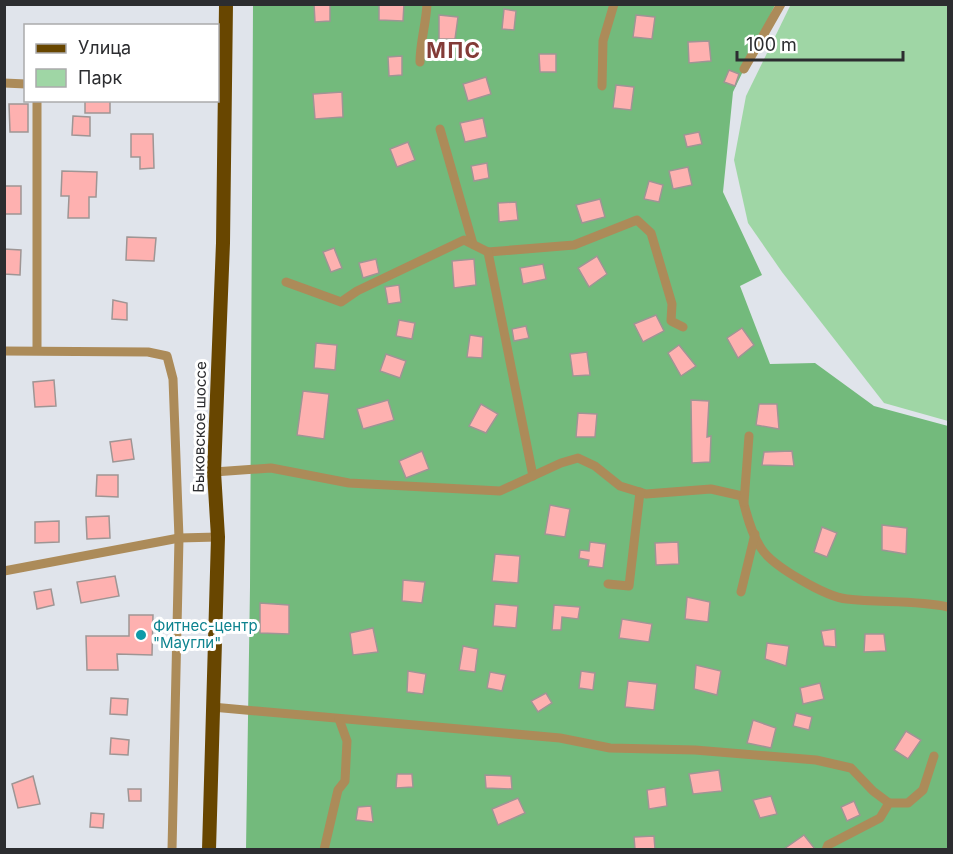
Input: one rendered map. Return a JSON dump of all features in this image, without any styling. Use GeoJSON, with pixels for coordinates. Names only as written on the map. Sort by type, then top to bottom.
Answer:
{"type":"FeatureCollection","features":[{"type":"Feature","properties":{"kind":"main road","name":"Быковское шоссе"},"geometry":{"type":"LineString","coordinates":[[209,849],[218,537],[214,472],[223,243],[221,67],[226,4]]}},
{"type":"Feature","properties":{"kind":"street"},"geometry":{"type":"LineString","coordinates":[[420,62],[427,4]]}},
{"type":"Feature","properties":{"kind":"street"},"geometry":{"type":"LineString","coordinates":[[602,86],[603,41],[614,4]]}},
{"type":"Feature","properties":{"kind":"street"},"geometry":{"type":"LineString","coordinates":[[744,69],[781,4]]}},
{"type":"Feature","properties":{"kind":"street"},"geometry":{"type":"LineString","coordinates":[[4,83],[24,84]]}},
{"type":"Feature","properties":{"kind":"street"},"geometry":{"type":"LineString","coordinates":[[36,350],[37,102]]}},
{"type":"Feature","properties":{"kind":"street"},"geometry":{"type":"LineString","coordinates":[[440,129],[473,244]]}},
{"type":"Feature","properties":{"kind":"street"},"geometry":{"type":"LineString","coordinates":[[286,282],[341,302],[357,291],[464,240],[488,252],[574,245],[637,220],[651,233],[672,304],[670,321],[683,327]]}},
{"type":"Feature","properties":{"kind":"street"},"geometry":{"type":"LineString","coordinates":[[488,252],[533,476]]}},
{"type":"Feature","properties":{"kind":"street"},"geometry":{"type":"LineString","coordinates":[[4,351],[148,352],[167,356],[173,379],[179,538],[172,849]]}},
{"type":"Feature","properties":{"kind":"street"},"geometry":{"type":"LineString","coordinates":[[744,504],[749,436]]}},
{"type":"Feature","properties":{"kind":"street"},"geometry":{"type":"LineString","coordinates":[[214,472],[271,468],[349,483],[500,491],[578,458],[595,465],[620,486],[640,492],[711,489],[742,496],[761,549],[781,566],[827,593],[844,599],[948,607]]}},
{"type":"Feature","properties":{"kind":"street"},"geometry":{"type":"LineString","coordinates":[[608,584],[629,586],[640,492]]}},
{"type":"Feature","properties":{"kind":"street"},"geometry":{"type":"LineString","coordinates":[[741,592],[755,534]]}},
{"type":"Feature","properties":{"kind":"street"},"geometry":{"type":"LineString","coordinates":[[4,571],[179,538],[218,537]]}},
{"type":"Feature","properties":{"kind":"street"},"geometry":{"type":"LineString","coordinates":[[212,707],[560,738],[610,748],[695,750],[816,760],[851,768],[873,791],[889,803],[909,803],[923,790],[934,756]]}},
{"type":"Feature","properties":{"kind":"street"},"geometry":{"type":"LineString","coordinates":[[324,849],[338,790],[345,781],[347,741],[339,719]]}},
{"type":"Feature","properties":{"kind":"street"},"geometry":{"type":"LineString","coordinates":[[826,849],[828,845],[880,818],[889,803]]}},
{"type":"Feature","properties":{"kind":"green space"},"geometry":{"type":"Polygon","coordinates":[[[791,4],[948,5],[948,421],[884,403],[782,272],[748,223],[734,160],[746,96],[791,4]]]}},
{"type":"Feature","properties":{"kind":"green space"},"geometry":{"type":"Polygon","coordinates":[[[253,5],[775,5],[733,92],[723,192],[762,275],[740,286],[770,364],[815,363],[874,406],[948,426],[948,849],[246,850],[250,587],[253,5]]]}},
{"type":"Feature","properties":{"kind":"building"},"geometry":{"type":"Polygon","coordinates":[[[314,4],[330,4],[330,21],[315,22],[314,4]]]}},
{"type":"Feature","properties":{"kind":"building"},"geometry":{"type":"Polygon","coordinates":[[[379,4],[404,4],[403,21],[379,20],[379,4]]]}},
{"type":"Feature","properties":{"kind":"building"},"geometry":{"type":"Polygon","coordinates":[[[504,9],[516,11],[514,30],[502,29],[504,9]]]}},
{"type":"Feature","properties":{"kind":"building"},"geometry":{"type":"Polygon","coordinates":[[[439,15],[458,17],[455,39],[439,39],[439,15]]]}},
{"type":"Feature","properties":{"kind":"building"},"geometry":{"type":"Polygon","coordinates":[[[636,15],[655,17],[652,39],[633,37],[636,15]]]}},
{"type":"Feature","properties":{"kind":"building"},"geometry":{"type":"Polygon","coordinates":[[[709,41],[711,61],[689,63],[688,42],[709,41]]]}},
{"type":"Feature","properties":{"kind":"building"},"geometry":{"type":"Polygon","coordinates":[[[539,54],[556,54],[556,72],[540,72],[539,54]]]}},
{"type":"Feature","properties":{"kind":"building"},"geometry":{"type":"Polygon","coordinates":[[[402,56],[402,75],[389,76],[388,57],[402,56]]]}},
{"type":"Feature","properties":{"kind":"building"},"geometry":{"type":"Polygon","coordinates":[[[729,70],[739,74],[735,86],[724,82],[729,70]]]}},
{"type":"Feature","properties":{"kind":"building"},"geometry":{"type":"Polygon","coordinates":[[[486,77],[491,94],[468,101],[463,84],[486,77]]]}},
{"type":"Feature","properties":{"kind":"building"},"geometry":{"type":"Polygon","coordinates":[[[616,85],[634,87],[631,110],[613,108],[616,85]]]}},
{"type":"Feature","properties":{"kind":"building"},"geometry":{"type":"Polygon","coordinates":[[[342,92],[343,117],[315,119],[313,94],[342,92]]]}},
{"type":"Feature","properties":{"kind":"building"},"geometry":{"type":"Polygon","coordinates":[[[85,102],[110,102],[110,113],[85,113],[85,102]]]}},
{"type":"Feature","properties":{"kind":"building"},"geometry":{"type":"Polygon","coordinates":[[[9,104],[28,104],[28,132],[10,132],[9,104]]]}},
{"type":"Feature","properties":{"kind":"building"},"geometry":{"type":"Polygon","coordinates":[[[73,116],[90,117],[90,136],[72,135],[73,116]]]}},
{"type":"Feature","properties":{"kind":"building"},"geometry":{"type":"Polygon","coordinates":[[[483,118],[487,137],[465,142],[460,123],[483,118]]]}},
{"type":"Feature","properties":{"kind":"building"},"geometry":{"type":"Polygon","coordinates":[[[699,132],[702,144],[687,147],[684,135],[699,132]]]}},
{"type":"Feature","properties":{"kind":"building"},"geometry":{"type":"Polygon","coordinates":[[[131,134],[153,134],[154,168],[140,169],[140,157],[131,157],[131,134]]]}},
{"type":"Feature","properties":{"kind":"building"},"geometry":{"type":"Polygon","coordinates":[[[408,142],[415,160],[397,167],[390,149],[408,142]]]}},
{"type":"Feature","properties":{"kind":"building"},"geometry":{"type":"Polygon","coordinates":[[[487,163],[489,178],[474,181],[471,166],[487,163]]]}},
{"type":"Feature","properties":{"kind":"building"},"geometry":{"type":"Polygon","coordinates":[[[688,167],[692,185],[673,189],[669,171],[688,167]]]}},
{"type":"Feature","properties":{"kind":"building"},"geometry":{"type":"Polygon","coordinates":[[[62,171],[97,172],[96,197],[89,197],[89,218],[68,218],[69,196],[61,196],[62,171]]]}},
{"type":"Feature","properties":{"kind":"building"},"geometry":{"type":"Polygon","coordinates":[[[649,181],[663,185],[659,202],[644,199],[649,181]]]}},
{"type":"Feature","properties":{"kind":"building"},"geometry":{"type":"Polygon","coordinates":[[[4,186],[21,186],[21,214],[4,214],[4,186]]]}},
{"type":"Feature","properties":{"kind":"building"},"geometry":{"type":"Polygon","coordinates":[[[600,199],[605,217],[582,223],[576,205],[600,199]]]}},
{"type":"Feature","properties":{"kind":"building"},"geometry":{"type":"Polygon","coordinates":[[[516,202],[518,220],[499,222],[498,203],[516,202]]]}},
{"type":"Feature","properties":{"kind":"building"},"geometry":{"type":"Polygon","coordinates":[[[127,237],[156,238],[154,261],[126,260],[127,237]]]}},
{"type":"Feature","properties":{"kind":"building"},"geometry":{"type":"Polygon","coordinates":[[[334,248],[342,268],[331,272],[323,252],[334,248]]]}},
{"type":"Feature","properties":{"kind":"building"},"geometry":{"type":"Polygon","coordinates":[[[4,249],[21,250],[20,275],[4,274],[4,249]]]}},
{"type":"Feature","properties":{"kind":"building"},"geometry":{"type":"Polygon","coordinates":[[[597,256],[607,274],[589,287],[578,268],[597,256]]]}},
{"type":"Feature","properties":{"kind":"building"},"geometry":{"type":"Polygon","coordinates":[[[376,259],[379,273],[363,278],[359,263],[376,259]]]}},
{"type":"Feature","properties":{"kind":"building"},"geometry":{"type":"Polygon","coordinates":[[[474,259],[476,285],[454,288],[452,261],[474,259]]]}},
{"type":"Feature","properties":{"kind":"building"},"geometry":{"type":"Polygon","coordinates":[[[543,264],[546,279],[523,284],[520,268],[543,264]]]}},
{"type":"Feature","properties":{"kind":"building"},"geometry":{"type":"Polygon","coordinates":[[[399,285],[401,302],[388,304],[385,287],[399,285]]]}},
{"type":"Feature","properties":{"kind":"building"},"geometry":{"type":"Polygon","coordinates":[[[113,300],[127,303],[127,320],[112,319],[113,300]]]}},
{"type":"Feature","properties":{"kind":"building"},"geometry":{"type":"Polygon","coordinates":[[[656,315],[664,331],[643,342],[634,324],[656,315]]]}},
{"type":"Feature","properties":{"kind":"building"},"geometry":{"type":"Polygon","coordinates":[[[399,320],[415,323],[412,339],[396,336],[399,320]]]}},
{"type":"Feature","properties":{"kind":"building"},"geometry":{"type":"Polygon","coordinates":[[[526,326],[529,338],[514,341],[512,329],[526,326]]]}},
{"type":"Feature","properties":{"kind":"building"},"geometry":{"type":"Polygon","coordinates":[[[742,328],[754,345],[738,358],[727,338],[742,328]]]}},
{"type":"Feature","properties":{"kind":"building"},"geometry":{"type":"Polygon","coordinates":[[[470,335],[483,337],[482,358],[467,357],[470,335]]]}},
{"type":"Feature","properties":{"kind":"building"},"geometry":{"type":"Polygon","coordinates":[[[316,343],[337,345],[335,370],[314,368],[316,343]]]}},
{"type":"Feature","properties":{"kind":"building"},"geometry":{"type":"Polygon","coordinates":[[[679,345],[696,366],[681,376],[668,353],[679,345]]]}},
{"type":"Feature","properties":{"kind":"building"},"geometry":{"type":"Polygon","coordinates":[[[587,352],[590,375],[573,376],[570,354],[587,352]]]}},
{"type":"Feature","properties":{"kind":"building"},"geometry":{"type":"Polygon","coordinates":[[[386,354],[406,361],[400,378],[380,371],[386,354]]]}},
{"type":"Feature","properties":{"kind":"building"},"geometry":{"type":"Polygon","coordinates":[[[54,380],[56,406],[35,407],[33,382],[54,380]]]}},
{"type":"Feature","properties":{"kind":"building"},"geometry":{"type":"Polygon","coordinates":[[[303,391],[329,394],[324,439],[297,435],[303,391]]]}},
{"type":"Feature","properties":{"kind":"building"},"geometry":{"type":"Polygon","coordinates":[[[388,400],[394,420],[363,429],[357,409],[388,400]]]}},
{"type":"Feature","properties":{"kind":"building"},"geometry":{"type":"Polygon","coordinates":[[[691,400],[709,401],[707,437],[711,436],[710,462],[692,463],[691,400]]]}},
{"type":"Feature","properties":{"kind":"building"},"geometry":{"type":"Polygon","coordinates":[[[481,404],[498,414],[486,433],[469,426],[481,404]]]}},
{"type":"Feature","properties":{"kind":"building"},"geometry":{"type":"Polygon","coordinates":[[[759,404],[777,404],[779,429],[756,425],[759,404]]]}},
{"type":"Feature","properties":{"kind":"building"},"geometry":{"type":"Polygon","coordinates":[[[578,413],[597,414],[595,437],[576,437],[578,413]]]}},
{"type":"Feature","properties":{"kind":"building"},"geometry":{"type":"Polygon","coordinates":[[[131,439],[134,459],[113,462],[110,442],[131,439]]]}},
{"type":"Feature","properties":{"kind":"building"},"geometry":{"type":"Polygon","coordinates":[[[422,451],[429,469],[406,478],[399,461],[422,451]]]}},
{"type":"Feature","properties":{"kind":"building"},"geometry":{"type":"Polygon","coordinates":[[[792,451],[794,466],[762,465],[764,452],[792,451]]]}},
{"type":"Feature","properties":{"kind":"building"},"geometry":{"type":"Polygon","coordinates":[[[97,475],[118,475],[118,497],[96,496],[97,475]]]}},
{"type":"Feature","properties":{"kind":"building"},"geometry":{"type":"Polygon","coordinates":[[[550,505],[570,509],[565,537],[545,534],[550,505]]]}},
{"type":"Feature","properties":{"kind":"building"},"geometry":{"type":"Polygon","coordinates":[[[109,516],[110,538],[87,539],[86,517],[109,516]]]}},
{"type":"Feature","properties":{"kind":"building"},"geometry":{"type":"Polygon","coordinates":[[[59,521],[59,542],[35,543],[35,522],[59,521]]]}},
{"type":"Feature","properties":{"kind":"building"},"geometry":{"type":"Polygon","coordinates":[[[882,525],[907,528],[906,554],[882,550],[882,525]]]}},
{"type":"Feature","properties":{"kind":"building"},"geometry":{"type":"Polygon","coordinates":[[[822,527],[837,533],[827,557],[814,552],[822,527]]]}},
{"type":"Feature","properties":{"kind":"building"},"geometry":{"type":"Polygon","coordinates":[[[590,542],[606,544],[603,568],[588,566],[589,560],[579,558],[580,550],[589,551],[590,542]]]}},
{"type":"Feature","properties":{"kind":"building"},"geometry":{"type":"Polygon","coordinates":[[[678,542],[679,564],[656,565],[655,543],[678,542]]]}},
{"type":"Feature","properties":{"kind":"building"},"geometry":{"type":"Polygon","coordinates":[[[495,554],[520,556],[518,583],[492,581],[495,554]]]}},
{"type":"Feature","properties":{"kind":"building"},"geometry":{"type":"Polygon","coordinates":[[[115,576],[119,596],[81,603],[77,582],[115,576]]]}},
{"type":"Feature","properties":{"kind":"building"},"geometry":{"type":"Polygon","coordinates":[[[403,580],[425,582],[422,603],[402,601],[403,580]]]}},
{"type":"Feature","properties":{"kind":"building"},"geometry":{"type":"Polygon","coordinates":[[[51,589],[54,605],[37,609],[34,592],[51,589]]]}},
{"type":"Feature","properties":{"kind":"building"},"geometry":{"type":"Polygon","coordinates":[[[687,597],[710,602],[708,622],[685,619],[687,597]]]}},
{"type":"Feature","properties":{"kind":"building"},"geometry":{"type":"Polygon","coordinates":[[[260,603],[289,605],[289,634],[260,633],[260,603]]]}},
{"type":"Feature","properties":{"kind":"building"},"geometry":{"type":"Polygon","coordinates":[[[495,604],[518,606],[516,628],[493,626],[495,604]]]}},
{"type":"Feature","properties":{"kind":"building"},"geometry":{"type":"Polygon","coordinates":[[[554,605],[580,607],[578,619],[562,617],[561,630],[552,630],[554,605]]]}},
{"type":"Feature","properties":{"kind":"building"},"geometry":{"type":"Polygon","coordinates":[[[129,615],[153,615],[152,655],[117,654],[118,670],[87,670],[86,636],[129,636],[129,615]]]}},
{"type":"Feature","properties":{"kind":"building"},"geometry":{"type":"Polygon","coordinates":[[[622,619],[652,624],[649,642],[619,638],[622,619]]]}},
{"type":"Feature","properties":{"kind":"building"},"geometry":{"type":"Polygon","coordinates":[[[373,628],[378,652],[353,655],[350,633],[373,628]]]}},
{"type":"Feature","properties":{"kind":"building"},"geometry":{"type":"Polygon","coordinates":[[[835,629],[836,647],[824,646],[821,631],[835,629]]]}},
{"type":"Feature","properties":{"kind":"building"},"geometry":{"type":"Polygon","coordinates":[[[865,634],[884,634],[886,651],[864,652],[865,634]]]}},
{"type":"Feature","properties":{"kind":"building"},"geometry":{"type":"Polygon","coordinates":[[[767,643],[789,646],[786,666],[765,659],[767,643]]]}},
{"type":"Feature","properties":{"kind":"building"},"geometry":{"type":"Polygon","coordinates":[[[463,646],[478,649],[475,672],[459,670],[463,646]]]}},
{"type":"Feature","properties":{"kind":"building"},"geometry":{"type":"Polygon","coordinates":[[[696,665],[721,671],[717,695],[694,689],[696,665]]]}},
{"type":"Feature","properties":{"kind":"building"},"geometry":{"type":"Polygon","coordinates":[[[408,671],[426,674],[423,694],[407,692],[408,671]]]}},
{"type":"Feature","properties":{"kind":"building"},"geometry":{"type":"Polygon","coordinates":[[[581,671],[595,673],[593,690],[579,688],[581,671]]]}},
{"type":"Feature","properties":{"kind":"building"},"geometry":{"type":"Polygon","coordinates":[[[490,672],[506,675],[502,691],[487,688],[490,672]]]}},
{"type":"Feature","properties":{"kind":"building"},"geometry":{"type":"Polygon","coordinates":[[[628,681],[657,684],[654,710],[625,707],[628,681]]]}},
{"type":"Feature","properties":{"kind":"building"},"geometry":{"type":"Polygon","coordinates":[[[820,683],[824,699],[803,704],[800,688],[820,683]]]}},
{"type":"Feature","properties":{"kind":"building"},"geometry":{"type":"Polygon","coordinates":[[[546,693],[552,703],[538,712],[531,701],[546,693]]]}},
{"type":"Feature","properties":{"kind":"building"},"geometry":{"type":"Polygon","coordinates":[[[111,698],[128,699],[127,715],[110,714],[111,698]]]}},
{"type":"Feature","properties":{"kind":"building"},"geometry":{"type":"Polygon","coordinates":[[[796,713],[812,717],[809,730],[793,726],[796,713]]]}},
{"type":"Feature","properties":{"kind":"building"},"geometry":{"type":"Polygon","coordinates":[[[753,720],[776,728],[771,748],[747,743],[753,720]]]}},
{"type":"Feature","properties":{"kind":"building"},"geometry":{"type":"Polygon","coordinates":[[[906,731],[921,740],[908,759],[894,750],[906,731]]]}},
{"type":"Feature","properties":{"kind":"building"},"geometry":{"type":"Polygon","coordinates":[[[111,738],[129,740],[128,755],[110,754],[111,738]]]}},
{"type":"Feature","properties":{"kind":"building"},"geometry":{"type":"Polygon","coordinates":[[[719,770],[722,791],[693,794],[689,774],[719,770]]]}},
{"type":"Feature","properties":{"kind":"building"},"geometry":{"type":"Polygon","coordinates":[[[397,774],[412,774],[413,787],[396,788],[397,774]]]}},
{"type":"Feature","properties":{"kind":"building"},"geometry":{"type":"Polygon","coordinates":[[[485,775],[511,776],[512,789],[486,788],[485,775]]]}},
{"type":"Feature","properties":{"kind":"building"},"geometry":{"type":"Polygon","coordinates":[[[33,776],[40,804],[18,808],[12,784],[33,776]]]}},
{"type":"Feature","properties":{"kind":"building"},"geometry":{"type":"Polygon","coordinates":[[[665,787],[667,806],[649,809],[647,790],[665,787]]]}},
{"type":"Feature","properties":{"kind":"building"},"geometry":{"type":"Polygon","coordinates":[[[128,789],[141,789],[141,801],[129,801],[128,789]]]}},
{"type":"Feature","properties":{"kind":"building"},"geometry":{"type":"Polygon","coordinates":[[[771,796],[777,814],[760,818],[753,800],[771,796]]]}},
{"type":"Feature","properties":{"kind":"building"},"geometry":{"type":"Polygon","coordinates":[[[518,798],[525,813],[498,825],[492,809],[518,798]]]}},
{"type":"Feature","properties":{"kind":"building"},"geometry":{"type":"Polygon","coordinates":[[[854,801],[860,815],[847,821],[841,807],[854,801]]]}},
{"type":"Feature","properties":{"kind":"building"},"geometry":{"type":"Polygon","coordinates":[[[371,806],[373,822],[356,820],[358,807],[371,806]]]}},
{"type":"Feature","properties":{"kind":"building"},"geometry":{"type":"Polygon","coordinates":[[[91,813],[104,814],[103,828],[90,827],[91,813]]]}},
{"type":"Feature","properties":{"kind":"building"},"geometry":{"type":"Polygon","coordinates":[[[804,835],[815,849],[784,849],[804,835]]]}},
{"type":"Feature","properties":{"kind":"building"},"geometry":{"type":"Polygon","coordinates":[[[654,836],[655,849],[635,849],[634,837],[654,836]]]}},
{"type":"Feature","properties":{"kind":"place","name":"Фитнес-центр \"Маугли\""},"geometry":{"type":"Point","coordinates":[141,635]}},
{"type":"Feature","properties":{"kind":"district","name":"МПС"},"geometry":{"type":"Point","coordinates":[454,51]}}]}
